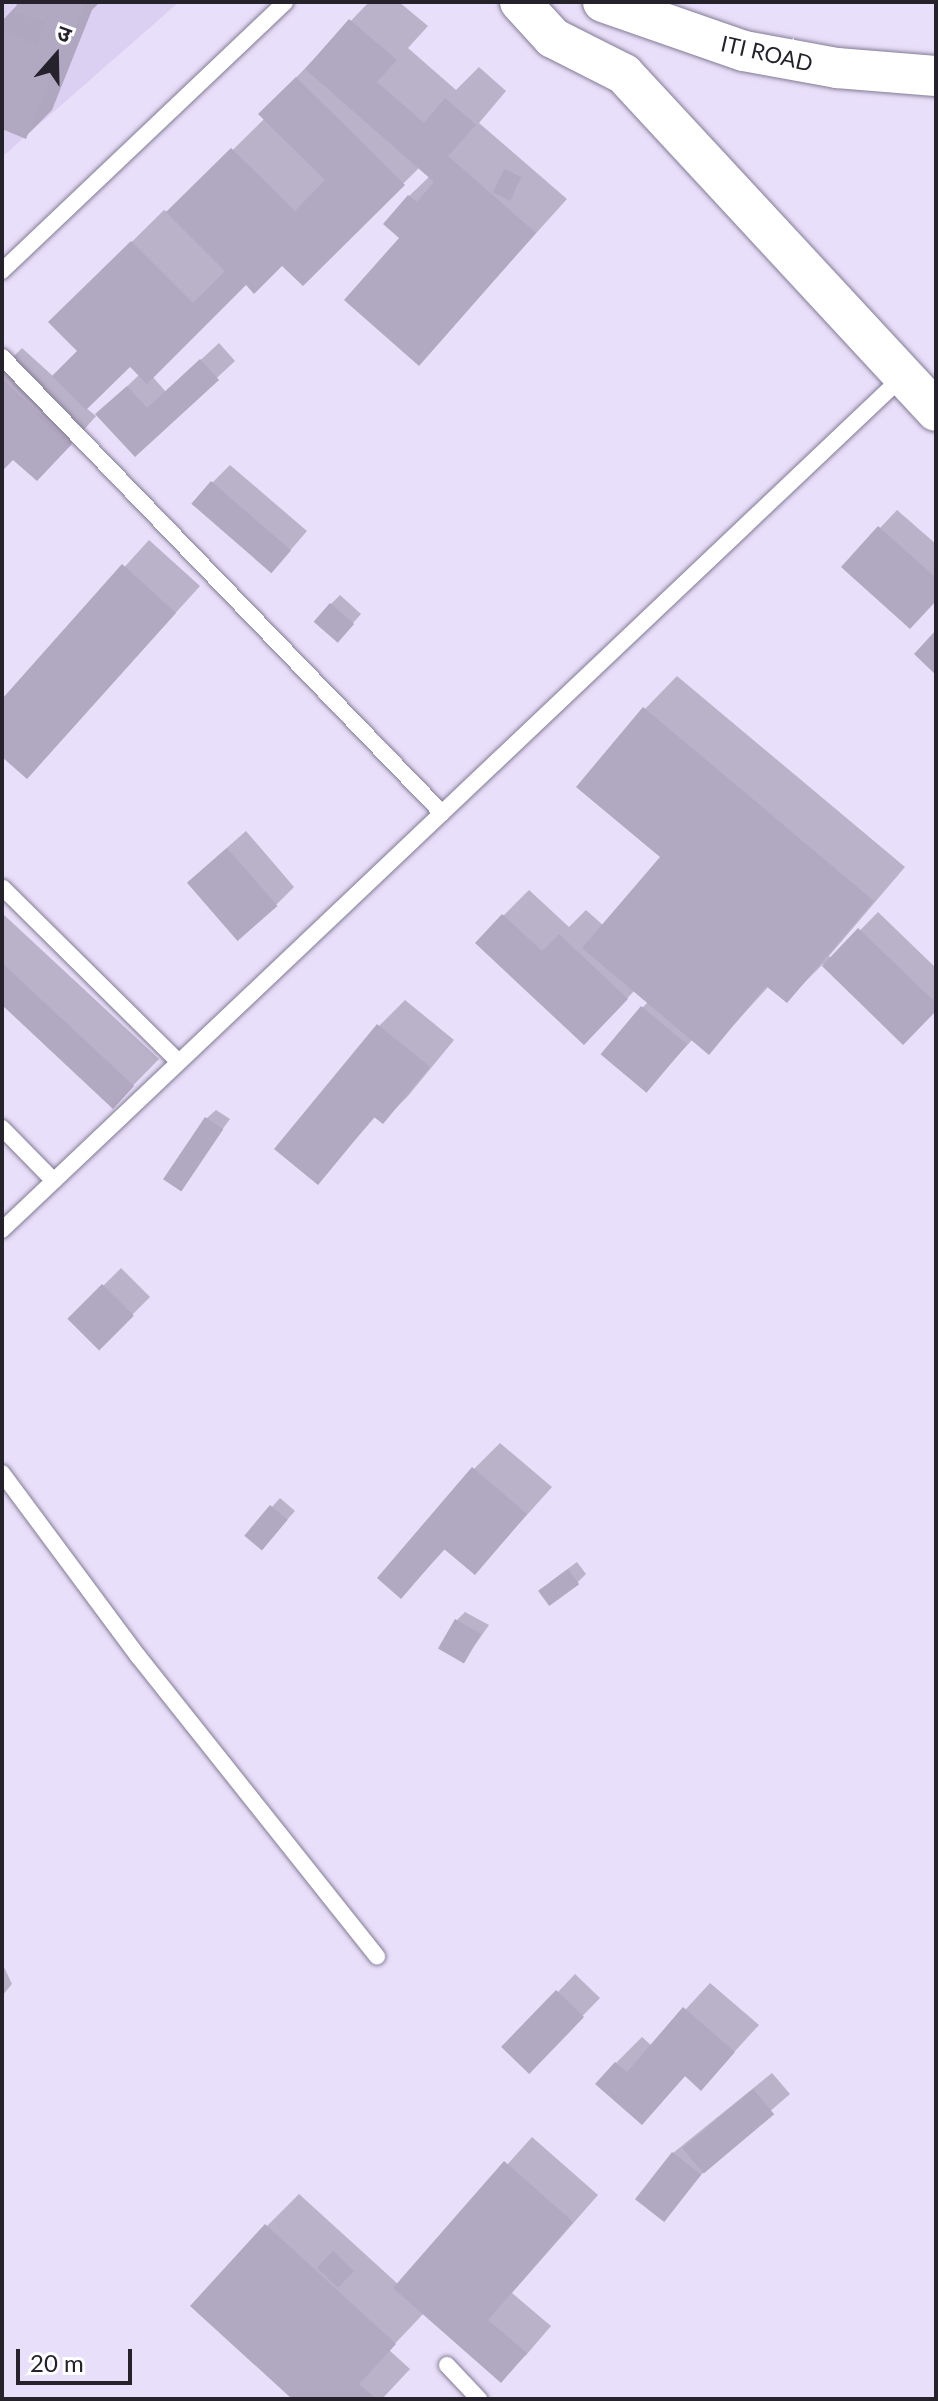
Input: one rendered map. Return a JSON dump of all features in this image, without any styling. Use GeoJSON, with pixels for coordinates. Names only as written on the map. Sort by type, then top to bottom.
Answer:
{"type":"FeatureCollection","features":[{"type":"Feature","properties":{"kind":"street"},"geometry":{"type":"LineString","coordinates":[[520,2],[553,38],[624,74]]}},
{"type":"Feature","properties":{"kind":"street"},"geometry":{"type":"LineString","coordinates":[[553,38],[592,2],[624,74],[936,411]]}},
{"type":"Feature","properties":{"kind":"street","name":"ITI ROAD"},"geometry":{"type":"LineString","coordinates":[[603,2],[744,51],[837,68],[936,76]]}},
{"type":"Feature","properties":{"kind":"lane"},"geometry":{"type":"LineString","coordinates":[[2,271],[285,2]]}},
{"type":"Feature","properties":{"kind":"lane"},"geometry":{"type":"LineString","coordinates":[[2,357],[442,813]]}},
{"type":"Feature","properties":{"kind":"lane"},"geometry":{"type":"LineString","coordinates":[[2,1230],[902,377]]}},
{"type":"Feature","properties":{"kind":"lane"},"geometry":{"type":"LineString","coordinates":[[3,888],[179,1062]]}},
{"type":"Feature","properties":{"kind":"lane"},"geometry":{"type":"LineString","coordinates":[[2,1128],[54,1181]]}},
{"type":"Feature","properties":{"kind":"lane"},"geometry":{"type":"LineString","coordinates":[[2,1473],[138,1656],[377,1956]]}},
{"type":"Feature","properties":{"kind":"lane"},"geometry":{"type":"LineString","coordinates":[[447,2365],[479,2399]]}},
{"type":"Feature","properties":{"kind":"shaded area"},"geometry":{"type":"Polygon","coordinates":[[[2,2],[179,2],[2,157],[2,2]]]}},
{"type":"Feature","properties":{"kind":"building"},"geometry":{"type":"Polygon","coordinates":[[[18,2],[86,2],[74,30],[70,29],[26,139],[2,129],[2,31],[37,44],[45,23],[14,12],[18,2]]]}},
{"type":"Feature","properties":{"kind":"building"},"geometry":{"type":"Polygon","coordinates":[[[349,19],[397,60],[377,82],[424,123],[445,98],[476,125],[448,156],[536,233],[419,366],[344,300],[399,238],[383,224],[408,195],[417,202],[434,182],[305,69],[349,19]]]}},
{"type":"Feature","properties":{"kind":"building"},"geometry":{"type":"Polygon","coordinates":[[[296,77],[405,185],[303,286],[282,266],[254,294],[246,285],[147,384],[130,367],[86,410],[52,376],[77,351],[48,322],[131,241],[193,303],[225,271],[166,212],[231,148],[295,211],[325,180],[258,114],[296,77]]]}},
{"type":"Feature","properties":{"kind":"building"},"geometry":{"type":"Polygon","coordinates":[[[504,169],[521,177],[510,201],[493,193],[504,169]]]}},
{"type":"Feature","properties":{"kind":"building"},"geometry":{"type":"Polygon","coordinates":[[[200,359],[219,380],[135,457],[95,414],[127,386],[147,408],[200,359]]]}},
{"type":"Feature","properties":{"kind":"building"},"geometry":{"type":"Polygon","coordinates":[[[2,379],[72,444],[37,481],[13,460],[2,471],[2,379]]]}},
{"type":"Feature","properties":{"kind":"building"},"geometry":{"type":"Polygon","coordinates":[[[211,481],[291,551],[271,573],[191,504],[211,481]]]}},
{"type":"Feature","properties":{"kind":"building"},"geometry":{"type":"Polygon","coordinates":[[[878,526],[936,578],[936,601],[910,629],[841,567],[878,526]]]}},
{"type":"Feature","properties":{"kind":"building"},"geometry":{"type":"Polygon","coordinates":[[[122,564],[176,613],[27,779],[2,757],[2,699],[122,564]]]}},
{"type":"Feature","properties":{"kind":"building"},"geometry":{"type":"Polygon","coordinates":[[[330,603],[354,624],[338,643],[314,622],[330,603]]]}},
{"type":"Feature","properties":{"kind":"building"},"geometry":{"type":"Polygon","coordinates":[[[936,630],[936,675],[914,654],[936,630]]]}},
{"type":"Feature","properties":{"kind":"building"},"geometry":{"type":"Polygon","coordinates":[[[643,707],[874,901],[787,1003],[766,986],[709,1055],[582,948],[660,857],[576,787],[643,707]]]}},
{"type":"Feature","properties":{"kind":"building"},"geometry":{"type":"Polygon","coordinates":[[[227,848],[278,906],[238,941],[187,883],[227,848]]]}},
{"type":"Feature","properties":{"kind":"building"},"geometry":{"type":"Polygon","coordinates":[[[502,914],[542,951],[559,934],[628,999],[584,1045],[475,943],[502,914]]]}},
{"type":"Feature","properties":{"kind":"building"},"geometry":{"type":"Polygon","coordinates":[[[858,928],[936,1003],[936,1011],[903,1045],[822,966],[858,928]]]}},
{"type":"Feature","properties":{"kind":"building"},"geometry":{"type":"Polygon","coordinates":[[[2,963],[134,1086],[113,1109],[2,1005],[2,963]]]}},
{"type":"Feature","properties":{"kind":"building"},"geometry":{"type":"Polygon","coordinates":[[[641,1006],[687,1045],[646,1093],[601,1054],[641,1006]]]}},
{"type":"Feature","properties":{"kind":"building"},"geometry":{"type":"Polygon","coordinates":[[[377,1024],[430,1067],[383,1124],[374,1117],[318,1185],[274,1149],[377,1024]]]}},
{"type":"Feature","properties":{"kind":"building"},"geometry":{"type":"Polygon","coordinates":[[[205,1117],[223,1129],[181,1191],[163,1179],[205,1117]]]}},
{"type":"Feature","properties":{"kind":"building"},"geometry":{"type":"Polygon","coordinates":[[[102,1284],[134,1316],[99,1350],[67,1319],[102,1284]]]}},
{"type":"Feature","properties":{"kind":"building"},"geometry":{"type":"Polygon","coordinates":[[[472,1467],[527,1514],[475,1575],[444,1549],[401,1599],[377,1578],[472,1467]]]}},
{"type":"Feature","properties":{"kind":"building"},"geometry":{"type":"Polygon","coordinates":[[[270,1505],[288,1520],[262,1550],[244,1536],[270,1505]]]}},
{"type":"Feature","properties":{"kind":"building"},"geometry":{"type":"Polygon","coordinates":[[[568,1569],[579,1584],[549,1606],[538,1591],[568,1569]]]}},
{"type":"Feature","properties":{"kind":"building"},"geometry":{"type":"Polygon","coordinates":[[[455,1619],[481,1634],[464,1663],[438,1648],[455,1619]]]}},
{"type":"Feature","properties":{"kind":"building"},"geometry":{"type":"Polygon","coordinates":[[[556,1990],[584,2017],[529,2074],[501,2047],[556,1990]]]}},
{"type":"Feature","properties":{"kind":"building"},"geometry":{"type":"Polygon","coordinates":[[[683,2007],[735,2052],[701,2091],[685,2076],[642,2125],[595,2084],[615,2062],[627,2072],[683,2007]]]}},
{"type":"Feature","properties":{"kind":"building"},"geometry":{"type":"Polygon","coordinates":[[[753,2089],[774,2114],[704,2173],[683,2148],[753,2089]]]}},
{"type":"Feature","properties":{"kind":"building"},"geometry":{"type":"Polygon","coordinates":[[[672,2152],[701,2175],[664,2222],[635,2199],[672,2152]]]}},
{"type":"Feature","properties":{"kind":"building"},"geometry":{"type":"Polygon","coordinates":[[[504,2161],[573,2222],[488,2320],[527,2353],[501,2383],[393,2288],[504,2161]]]}},
{"type":"Feature","properties":{"kind":"building"},"geometry":{"type":"Polygon","coordinates":[[[265,2224],[396,2344],[359,2384],[376,2399],[292,2399],[190,2306],[265,2224]]]}},
{"type":"Feature","properties":{"kind":"building"},"geometry":{"type":"Polygon","coordinates":[[[333,2251],[354,2271],[338,2288],[317,2268],[333,2251]]]}}]}
